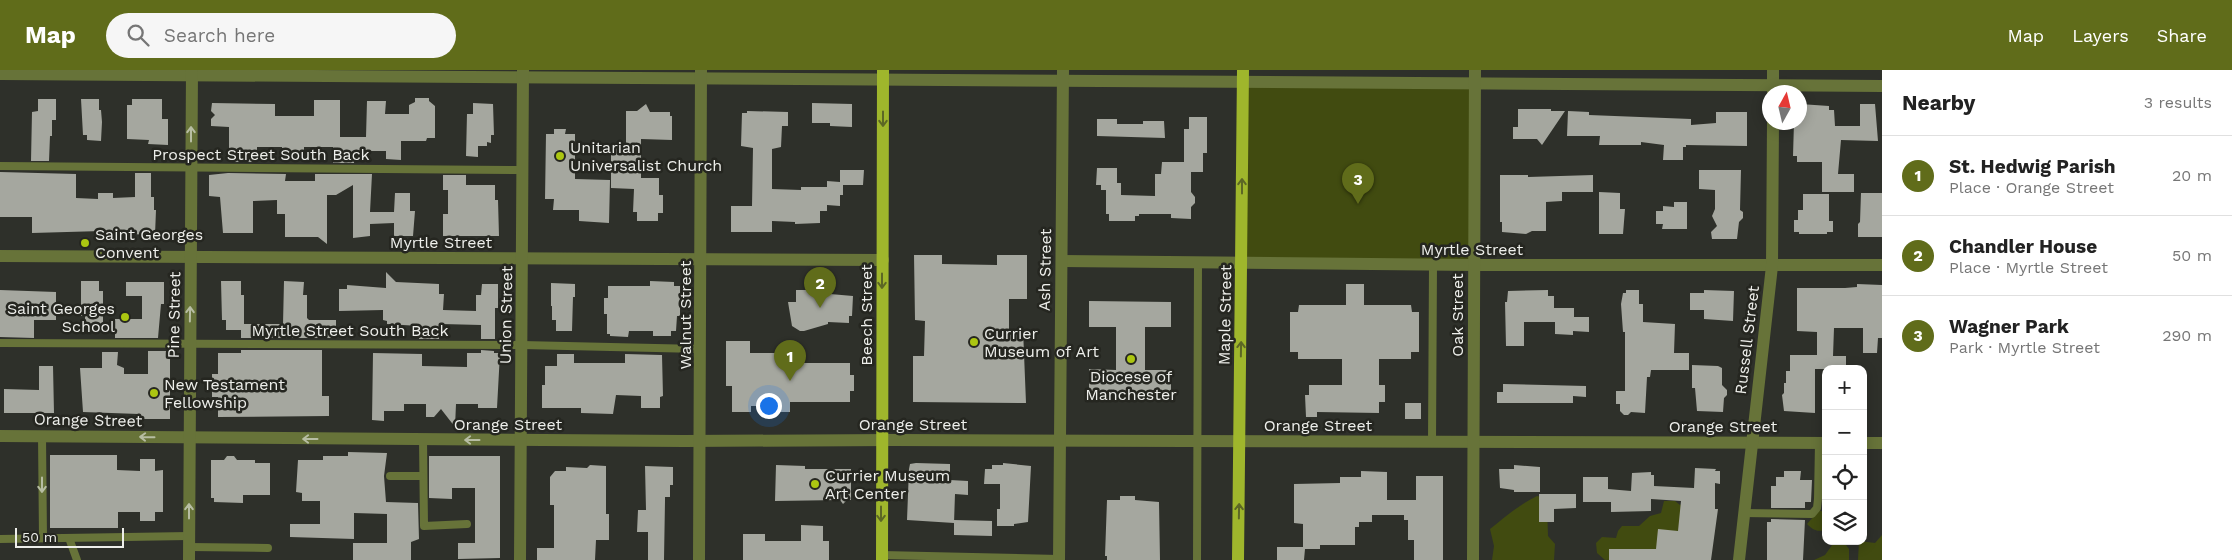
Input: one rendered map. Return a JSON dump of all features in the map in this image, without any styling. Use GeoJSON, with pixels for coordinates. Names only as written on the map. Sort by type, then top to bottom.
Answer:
{"type":"FeatureCollection","features":[{"type":"Feature","properties":{"kind":"main road","name":"Beech Street"},"geometry":{"type":"LineString","coordinates":[[882,557],[883,76]]}},
{"type":"Feature","properties":{"kind":"main road","name":"Maple Street"},"geometry":{"type":"LineString","coordinates":[[1238,560],[1243,76]]}},
{"type":"Feature","properties":{"kind":"street"},"geometry":{"type":"LineString","coordinates":[[1773,70],[1773,85]]}},
{"type":"Feature","properties":{"kind":"street","name":"Pine Street"},"geometry":{"type":"LineString","coordinates":[[189,560],[192,73]]}},
{"type":"Feature","properties":{"kind":"street"},"geometry":{"type":"LineString","coordinates":[[0,74],[1475,77],[1762,89]]}},
{"type":"Feature","properties":{"kind":"street","name":"Union Street"},"geometry":{"type":"LineString","coordinates":[[520,560],[523,74]]}},
{"type":"Feature","properties":{"kind":"street","name":"Walnut Street"},"geometry":{"type":"LineString","coordinates":[[699,560],[701,74]]}},
{"type":"Feature","properties":{"kind":"street","name":"Ash Street"},"geometry":{"type":"LineString","coordinates":[[1059,559],[1063,76]]}},
{"type":"Feature","properties":{"kind":"street","name":"Oak Street"},"geometry":{"type":"LineString","coordinates":[[1473,560],[1475,77]]}},
{"type":"Feature","properties":{"kind":"street"},"geometry":{"type":"LineString","coordinates":[[1807,88],[1882,86]]}},
{"type":"Feature","properties":{"kind":"street","name":"Russell Street"},"geometry":{"type":"LineString","coordinates":[[1739,560],[1772,266],[1773,130]]}},
{"type":"Feature","properties":{"kind":"street","name":"Myrtle Street"},"geometry":{"type":"LineString","coordinates":[[0,256],[882,260]]}},
{"type":"Feature","properties":{"kind":"street","name":"Myrtle Street"},"geometry":{"type":"LineString","coordinates":[[1062,261],[1433,265],[1882,266]]}},
{"type":"Feature","properties":{"kind":"street","name":"Orange Street"},"geometry":{"type":"LineString","coordinates":[[0,436],[423,440],[1822,443]]}},
{"type":"Feature","properties":{"kind":"street"},"geometry":{"type":"LineString","coordinates":[[1867,443],[1882,444]]}},
{"type":"Feature","properties":{"kind":"lane","name":"Prospect Street South Back"},"geometry":{"type":"LineString","coordinates":[[0,166],[523,170]]}},
{"type":"Feature","properties":{"kind":"lane"},"geometry":{"type":"LineString","coordinates":[[1197,560],[1198,262]]}},
{"type":"Feature","properties":{"kind":"lane"},"geometry":{"type":"LineString","coordinates":[[1432,442],[1433,265]]}},
{"type":"Feature","properties":{"kind":"lane","name":"Myrtle Street South Back"},"geometry":{"type":"LineString","coordinates":[[0,342],[522,345],[700,349]]}},
{"type":"Feature","properties":{"kind":"lane"},"geometry":{"type":"LineString","coordinates":[[42,436],[43,538]]}},
{"type":"Feature","properties":{"kind":"lane"},"geometry":{"type":"LineString","coordinates":[[423,440],[424,526],[467,524]]}},
{"type":"Feature","properties":{"kind":"lane"},"geometry":{"type":"LineString","coordinates":[[1743,513],[1812,514],[1817,508],[1822,454]]}},
{"type":"Feature","properties":{"kind":"lane"},"geometry":{"type":"LineString","coordinates":[[390,476],[422,476]]}},
{"type":"Feature","properties":{"kind":"lane"},"geometry":{"type":"LineString","coordinates":[[69,538],[77,560]]}},
{"type":"Feature","properties":{"kind":"lane"},"geometry":{"type":"LineString","coordinates":[[0,539],[69,538],[189,541],[268,548]]}},
{"type":"Feature","properties":{"kind":"lane"},"geometry":{"type":"LineString","coordinates":[[882,557],[1059,559]]}},
{"type":"Feature","properties":{"kind":"green space"},"geometry":{"type":"Polygon","coordinates":[[[1243,82],[1475,83],[1474,265],[1242,263],[1243,82]]]}},
{"type":"Feature","properties":{"kind":"green space"},"geometry":{"type":"Polygon","coordinates":[[[1537,496],[1542,497],[1547,504],[1548,536],[1555,544],[1554,560],[1492,560],[1494,546],[1490,529],[1537,496]]]}},
{"type":"Feature","properties":{"kind":"green space"},"geometry":{"type":"Polygon","coordinates":[[[1687,500],[1682,533],[1658,558],[1605,560],[1597,553],[1596,543],[1602,537],[1616,538],[1622,526],[1639,526],[1650,516],[1661,513],[1664,501],[1675,501],[1680,505],[1687,500]]]}},
{"type":"Feature","properties":{"kind":"green space"},"geometry":{"type":"Polygon","coordinates":[[[1819,510],[1822,511],[1822,530],[1818,531],[1807,524],[1819,510]]]}},
{"type":"Feature","properties":{"kind":"green space"},"geometry":{"type":"Polygon","coordinates":[[[1882,535],[1882,560],[1858,560],[1859,545],[1867,545],[1867,542],[1875,543],[1882,535]]]}},
{"type":"Feature","properties":{"kind":"green space"},"geometry":{"type":"Polygon","coordinates":[[[1832,545],[1846,545],[1849,549],[1849,560],[1814,560],[1825,555],[1832,545]]]}},
{"type":"Feature","properties":{"kind":"building"},"geometry":{"type":"Polygon","coordinates":[[[415,98],[429,98],[429,101],[435,106],[435,138],[427,138],[426,141],[401,141],[401,160],[386,159],[386,151],[355,151],[354,163],[333,163],[333,147],[304,147],[304,158],[282,158],[282,147],[257,147],[257,162],[229,162],[229,127],[211,126],[211,119],[215,115],[211,111],[212,103],[275,104],[275,116],[314,116],[314,100],[340,100],[340,137],[366,137],[367,101],[386,101],[385,114],[409,114],[409,105],[415,102],[415,98]]]}},
{"type":"Feature","properties":{"kind":"building"},"geometry":{"type":"Polygon","coordinates":[[[38,99],[56,99],[56,120],[52,120],[49,161],[31,161],[32,112],[38,111],[38,99]]]}},
{"type":"Feature","properties":{"kind":"building"},"geometry":{"type":"Polygon","coordinates":[[[81,99],[99,99],[102,122],[101,141],[87,140],[87,135],[83,135],[81,99]]]}},
{"type":"Feature","properties":{"kind":"building"},"geometry":{"type":"Polygon","coordinates":[[[132,99],[162,99],[162,119],[168,119],[168,145],[148,144],[149,140],[127,139],[127,105],[132,105],[132,99]]]}},
{"type":"Feature","properties":{"kind":"building"},"geometry":{"type":"Polygon","coordinates":[[[473,103],[493,104],[494,135],[491,135],[491,143],[487,142],[487,146],[478,146],[478,157],[466,156],[467,114],[473,114],[473,103]]]}},
{"type":"Feature","properties":{"kind":"building"},"geometry":{"type":"Polygon","coordinates":[[[812,103],[852,104],[852,127],[830,126],[830,123],[812,123],[812,103]]]}},
{"type":"Feature","properties":{"kind":"building"},"geometry":{"type":"Polygon","coordinates":[[[646,104],[650,112],[670,112],[670,116],[672,116],[672,140],[641,139],[641,178],[659,178],[659,195],[663,195],[663,213],[658,213],[658,221],[637,221],[637,212],[633,212],[634,189],[611,188],[611,144],[626,144],[626,111],[637,111],[646,104]]]}},
{"type":"Feature","properties":{"kind":"building"},"geometry":{"type":"Polygon","coordinates":[[[1807,104],[1829,106],[1829,110],[1834,110],[1835,126],[1860,126],[1860,104],[1875,104],[1878,141],[1841,140],[1838,174],[1854,174],[1854,192],[1822,192],[1822,162],[1797,162],[1797,156],[1793,156],[1794,130],[1807,130],[1807,104]]]}},
{"type":"Feature","properties":{"kind":"building"},"geometry":{"type":"Polygon","coordinates":[[[1518,109],[1565,111],[1542,145],[1537,139],[1513,139],[1513,127],[1518,127],[1518,109]]]}},
{"type":"Feature","properties":{"kind":"building"},"geometry":{"type":"Polygon","coordinates":[[[747,111],[788,112],[788,126],[782,126],[781,147],[772,149],[772,189],[801,190],[801,187],[827,187],[827,181],[840,182],[840,170],[864,170],[863,185],[843,185],[843,195],[840,195],[840,206],[827,205],[827,211],[820,211],[820,223],[795,224],[795,222],[772,221],[772,232],[731,232],[731,206],[752,206],[753,148],[741,146],[742,113],[747,113],[747,111]]]}},
{"type":"Feature","properties":{"kind":"building"},"geometry":{"type":"Polygon","coordinates":[[[1568,111],[1589,112],[1589,115],[1691,119],[1691,125],[1716,123],[1716,112],[1747,112],[1747,146],[1686,145],[1686,147],[1683,147],[1683,160],[1663,160],[1664,145],[1641,142],[1641,145],[1599,145],[1600,136],[1567,136],[1568,111]]]}},
{"type":"Feature","properties":{"kind":"building"},"geometry":{"type":"Polygon","coordinates":[[[1189,117],[1207,117],[1207,153],[1203,153],[1203,172],[1191,172],[1191,192],[1195,197],[1195,203],[1191,207],[1191,219],[1171,218],[1171,214],[1139,214],[1139,216],[1135,216],[1135,221],[1109,221],[1109,214],[1106,214],[1106,190],[1101,190],[1101,185],[1096,185],[1097,168],[1117,168],[1117,183],[1121,183],[1121,195],[1155,196],[1155,174],[1161,174],[1162,162],[1184,162],[1184,129],[1189,129],[1189,117]]]}},
{"type":"Feature","properties":{"kind":"building"},"geometry":{"type":"Polygon","coordinates":[[[1097,119],[1117,119],[1117,124],[1143,124],[1143,121],[1164,121],[1165,138],[1097,136],[1097,119]]]}},
{"type":"Feature","properties":{"kind":"building","name":"Unitarian Universalist Church"},"geometry":{"type":"Polygon","coordinates":[[[554,129],[566,129],[565,134],[575,134],[575,179],[610,180],[609,223],[579,221],[579,210],[553,210],[554,199],[545,199],[546,134],[554,134],[554,129]]]}},
{"type":"Feature","properties":{"kind":"building"},"geometry":{"type":"Polygon","coordinates":[[[1699,170],[1741,170],[1740,210],[1743,212],[1743,218],[1739,222],[1737,239],[1712,239],[1711,232],[1717,226],[1712,216],[1715,209],[1715,190],[1699,189],[1699,170]]]}},
{"type":"Feature","properties":{"kind":"building"},"geometry":{"type":"Polygon","coordinates":[[[0,172],[76,174],[76,198],[98,199],[98,193],[113,193],[113,198],[135,197],[135,173],[151,173],[151,197],[154,197],[154,210],[156,210],[155,235],[102,233],[102,231],[32,233],[32,217],[0,217],[0,172]]]}},
{"type":"Feature","properties":{"kind":"building"},"geometry":{"type":"Polygon","coordinates":[[[228,173],[286,174],[285,181],[315,181],[315,174],[372,174],[370,212],[394,212],[395,193],[410,193],[410,211],[415,211],[413,236],[394,236],[394,223],[370,224],[370,236],[353,238],[353,185],[336,195],[327,195],[327,244],[318,237],[285,237],[285,214],[277,214],[277,200],[253,201],[253,233],[223,233],[220,197],[209,196],[209,175],[228,173]]]}},
{"type":"Feature","properties":{"kind":"building"},"geometry":{"type":"Polygon","coordinates":[[[443,175],[466,175],[466,185],[495,185],[495,200],[498,200],[499,236],[443,236],[443,214],[448,214],[448,190],[443,190],[443,175]]]}},
{"type":"Feature","properties":{"kind":"building"},"geometry":{"type":"Polygon","coordinates":[[[1500,175],[1528,175],[1528,177],[1593,175],[1593,192],[1562,192],[1562,201],[1546,202],[1546,231],[1532,231],[1526,234],[1502,232],[1502,222],[1500,222],[1500,175]]]}},
{"type":"Feature","properties":{"kind":"building"},"geometry":{"type":"Polygon","coordinates":[[[1599,192],[1620,193],[1620,209],[1625,209],[1623,234],[1599,234],[1599,192]]]}},
{"type":"Feature","properties":{"kind":"building"},"geometry":{"type":"Polygon","coordinates":[[[1861,193],[1882,193],[1882,237],[1858,237],[1861,193]]]}},
{"type":"Feature","properties":{"kind":"building"},"geometry":{"type":"Polygon","coordinates":[[[1803,194],[1829,194],[1829,221],[1833,221],[1833,232],[1827,232],[1827,234],[1799,234],[1799,232],[1794,232],[1794,220],[1798,220],[1798,210],[1803,210],[1803,194]]]}},
{"type":"Feature","properties":{"kind":"building"},"geometry":{"type":"Polygon","coordinates":[[[1674,202],[1687,202],[1687,229],[1662,229],[1663,224],[1656,224],[1656,211],[1663,211],[1663,206],[1674,207],[1674,202]]]}},
{"type":"Feature","properties":{"kind":"building","name":"Currier Museum of Art"},"geometry":{"type":"Polygon","coordinates":[[[914,255],[942,255],[942,264],[997,265],[997,255],[1027,255],[1027,299],[1009,299],[1009,329],[1023,329],[1026,403],[913,402],[913,356],[924,356],[925,321],[915,320],[914,255]]]}},
{"type":"Feature","properties":{"kind":"building"},"geometry":{"type":"Polygon","coordinates":[[[386,272],[396,282],[439,284],[439,294],[444,294],[443,310],[476,311],[476,295],[481,295],[482,284],[498,284],[498,308],[495,308],[495,339],[481,339],[481,325],[442,324],[442,329],[439,329],[439,339],[419,339],[419,326],[387,324],[387,321],[383,320],[383,310],[339,311],[339,289],[347,289],[347,285],[386,288],[386,272]]]}},
{"type":"Feature","properties":{"kind":"building"},"geometry":{"type":"Polygon","coordinates":[[[81,281],[99,281],[99,291],[103,291],[103,327],[85,327],[85,316],[81,316],[81,281]]]}},
{"type":"Feature","properties":{"kind":"building"},"geometry":{"type":"Polygon","coordinates":[[[221,281],[241,281],[241,295],[244,295],[244,324],[283,324],[284,281],[304,282],[303,295],[307,295],[307,318],[309,320],[336,320],[336,338],[241,338],[241,330],[226,330],[226,320],[222,320],[221,281]]]}},
{"type":"Feature","properties":{"kind":"building"},"geometry":{"type":"Polygon","coordinates":[[[650,281],[674,282],[674,286],[680,286],[680,316],[677,316],[676,331],[671,331],[671,336],[653,336],[653,331],[629,331],[628,337],[610,336],[610,334],[607,334],[607,314],[604,314],[604,298],[608,298],[608,286],[650,286],[650,281]]]}},
{"type":"Feature","properties":{"kind":"building"},"geometry":{"type":"Polygon","coordinates":[[[126,282],[164,282],[164,304],[161,304],[158,338],[115,338],[115,319],[142,319],[142,296],[126,296],[126,282]]]}},
{"type":"Feature","properties":{"kind":"building"},"geometry":{"type":"Polygon","coordinates":[[[551,283],[575,284],[572,331],[556,331],[556,320],[552,320],[551,283]]]}},
{"type":"Feature","properties":{"kind":"building"},"geometry":{"type":"Polygon","coordinates":[[[1346,284],[1364,284],[1364,305],[1411,305],[1412,312],[1419,312],[1419,352],[1411,352],[1411,359],[1379,359],[1379,385],[1385,385],[1385,402],[1379,402],[1379,413],[1317,412],[1317,417],[1306,417],[1305,395],[1309,395],[1309,385],[1342,385],[1342,359],[1298,359],[1298,352],[1290,352],[1290,312],[1298,312],[1299,305],[1346,305],[1346,284]]]}},
{"type":"Feature","properties":{"kind":"building"},"geometry":{"type":"Polygon","coordinates":[[[1857,284],[1882,285],[1882,338],[1878,338],[1877,353],[1863,353],[1863,328],[1834,328],[1833,356],[1846,356],[1846,365],[1822,365],[1822,369],[1815,369],[1815,413],[1784,411],[1782,395],[1784,393],[1784,383],[1786,383],[1786,371],[1790,371],[1790,355],[1817,355],[1817,332],[1797,331],[1797,288],[1857,287],[1857,284]]]}},
{"type":"Feature","properties":{"kind":"building"},"geometry":{"type":"Polygon","coordinates":[[[830,289],[830,294],[853,296],[852,316],[849,316],[849,323],[828,322],[828,324],[804,331],[800,331],[792,326],[788,302],[796,302],[796,290],[830,289]]]}},
{"type":"Feature","properties":{"kind":"building"},"geometry":{"type":"Polygon","coordinates":[[[0,290],[56,292],[56,320],[34,320],[34,338],[0,337],[0,290]]]}},
{"type":"Feature","properties":{"kind":"building"},"geometry":{"type":"Polygon","coordinates":[[[1548,290],[1548,296],[1554,296],[1554,308],[1574,308],[1574,317],[1589,317],[1589,332],[1573,331],[1573,335],[1555,334],[1555,322],[1524,322],[1524,346],[1506,346],[1505,302],[1507,302],[1508,291],[1548,290]]]}},
{"type":"Feature","properties":{"kind":"building"},"geometry":{"type":"Polygon","coordinates":[[[1626,290],[1639,290],[1639,304],[1643,304],[1643,322],[1675,324],[1674,353],[1689,353],[1689,370],[1651,370],[1650,377],[1647,377],[1645,413],[1631,412],[1628,415],[1624,415],[1620,411],[1620,404],[1616,404],[1616,391],[1625,391],[1625,332],[1623,332],[1621,304],[1623,293],[1626,293],[1626,290]]]}},
{"type":"Feature","properties":{"kind":"building"},"geometry":{"type":"Polygon","coordinates":[[[1704,290],[1734,291],[1733,321],[1704,319],[1704,310],[1690,310],[1690,293],[1704,293],[1704,290]]]}},
{"type":"Feature","properties":{"kind":"building","name":"Diocese of Manchester"},"geometry":{"type":"Polygon","coordinates":[[[1089,301],[1171,302],[1171,327],[1145,327],[1145,370],[1171,370],[1171,396],[1089,396],[1089,369],[1116,370],[1116,327],[1089,327],[1089,301]]]}},
{"type":"Feature","properties":{"kind":"building"},"geometry":{"type":"Polygon","coordinates":[[[726,341],[750,341],[750,353],[794,353],[794,363],[850,363],[850,375],[854,375],[854,391],[850,391],[850,402],[790,402],[790,412],[778,412],[778,406],[751,406],[751,412],[732,412],[732,386],[726,386],[726,341]]]}},
{"type":"Feature","properties":{"kind":"building"},"geometry":{"type":"Polygon","coordinates":[[[241,350],[322,350],[322,396],[329,396],[329,416],[218,417],[218,397],[212,397],[212,374],[218,374],[218,353],[241,353],[241,350]]]}},
{"type":"Feature","properties":{"kind":"building"},"geometry":{"type":"Polygon","coordinates":[[[481,350],[500,353],[497,408],[478,408],[478,404],[456,404],[455,427],[441,409],[434,417],[426,417],[426,404],[404,404],[404,411],[384,411],[384,421],[372,420],[373,353],[422,354],[422,366],[467,367],[467,353],[481,353],[481,350]]]}},
{"type":"Feature","properties":{"kind":"building"},"geometry":{"type":"Polygon","coordinates":[[[148,351],[170,351],[170,419],[139,419],[139,414],[83,412],[80,368],[102,368],[102,352],[118,352],[117,365],[124,368],[124,374],[148,374],[148,351]]]}},
{"type":"Feature","properties":{"kind":"building"},"geometry":{"type":"Polygon","coordinates":[[[557,354],[574,354],[574,363],[625,363],[625,354],[662,355],[663,396],[660,397],[660,408],[641,408],[641,396],[616,395],[613,414],[581,413],[581,408],[542,408],[542,385],[545,385],[545,366],[557,366],[557,354]]]}},
{"type":"Feature","properties":{"kind":"building"},"geometry":{"type":"Polygon","coordinates":[[[1692,365],[1718,366],[1722,368],[1722,385],[1727,390],[1727,395],[1724,398],[1723,412],[1697,411],[1695,388],[1692,388],[1692,365]]]}},
{"type":"Feature","properties":{"kind":"building"},"geometry":{"type":"Polygon","coordinates":[[[39,366],[53,366],[54,413],[4,413],[4,389],[39,390],[39,366]]]}},
{"type":"Feature","properties":{"kind":"building"},"geometry":{"type":"Polygon","coordinates":[[[1503,384],[1586,386],[1586,397],[1573,396],[1573,403],[1497,403],[1497,392],[1503,392],[1503,384]]]}},
{"type":"Feature","properties":{"kind":"building"},"geometry":{"type":"Polygon","coordinates":[[[1405,403],[1421,403],[1421,419],[1405,419],[1405,403]]]}},
{"type":"Feature","properties":{"kind":"building"},"geometry":{"type":"Polygon","coordinates":[[[348,452],[387,453],[384,476],[386,502],[418,503],[419,539],[411,542],[411,560],[353,560],[353,543],[387,543],[387,514],[354,513],[354,539],[290,537],[290,524],[320,524],[320,501],[302,501],[302,493],[296,492],[298,460],[323,460],[323,456],[348,456],[348,452]]]}},
{"type":"Feature","properties":{"kind":"building"},"geometry":{"type":"Polygon","coordinates":[[[50,455],[117,455],[117,470],[140,471],[140,459],[155,459],[155,471],[163,470],[163,512],[155,512],[155,521],[140,521],[140,512],[118,512],[118,528],[50,528],[50,455]]]}},
{"type":"Feature","properties":{"kind":"building"},"geometry":{"type":"Polygon","coordinates":[[[227,456],[234,456],[237,460],[255,460],[255,463],[270,463],[270,495],[243,495],[243,503],[214,502],[214,498],[211,498],[211,460],[224,460],[227,456]]]}},
{"type":"Feature","properties":{"kind":"building"},"geometry":{"type":"Polygon","coordinates":[[[429,456],[500,456],[500,558],[458,559],[458,543],[475,543],[475,488],[452,488],[452,499],[429,498],[429,456]]]}},
{"type":"Feature","properties":{"kind":"building"},"geometry":{"type":"Polygon","coordinates":[[[1003,463],[1031,466],[1028,522],[1014,524],[1014,526],[997,526],[997,509],[1000,509],[1000,484],[984,484],[985,469],[992,469],[992,465],[1003,465],[1003,463]]]}},
{"type":"Feature","properties":{"kind":"building"},"geometry":{"type":"Polygon","coordinates":[[[910,464],[950,464],[950,480],[968,481],[968,495],[955,494],[954,523],[907,520],[909,469],[910,464]]]}},
{"type":"Feature","properties":{"kind":"building"},"geometry":{"type":"Polygon","coordinates":[[[590,465],[606,466],[606,514],[609,514],[609,540],[596,540],[595,560],[537,560],[537,548],[554,548],[554,505],[550,505],[550,477],[555,471],[566,471],[566,467],[587,468],[590,465]]]}},
{"type":"Feature","properties":{"kind":"building","name":"Currier Museum Art Center"},"geometry":{"type":"Polygon","coordinates":[[[776,465],[805,466],[805,469],[851,469],[851,500],[847,500],[843,504],[840,500],[775,501],[776,465]]]}},
{"type":"Feature","properties":{"kind":"building"},"geometry":{"type":"Polygon","coordinates":[[[1514,465],[1540,467],[1540,492],[1514,492],[1514,490],[1500,488],[1499,469],[1514,469],[1514,465]]]}},
{"type":"Feature","properties":{"kind":"building"},"geometry":{"type":"Polygon","coordinates":[[[645,466],[673,467],[673,485],[670,485],[670,497],[665,497],[664,560],[648,560],[648,532],[637,532],[638,510],[646,510],[645,466]]]}},
{"type":"Feature","properties":{"kind":"building"},"geometry":{"type":"Polygon","coordinates":[[[1695,468],[1716,469],[1715,471],[1720,471],[1720,484],[1715,483],[1715,509],[1718,509],[1711,560],[1609,560],[1609,549],[1656,549],[1658,529],[1678,531],[1681,501],[1651,499],[1651,511],[1611,512],[1611,502],[1583,502],[1583,477],[1608,477],[1608,489],[1631,491],[1632,473],[1651,472],[1651,475],[1654,475],[1654,486],[1694,488],[1695,468]]]}},
{"type":"Feature","properties":{"kind":"building"},"geometry":{"type":"Polygon","coordinates":[[[1361,471],[1387,472],[1387,500],[1416,500],[1416,476],[1443,476],[1443,560],[1414,560],[1414,540],[1408,540],[1408,520],[1404,520],[1404,515],[1372,515],[1372,522],[1359,522],[1359,527],[1355,527],[1355,545],[1320,545],[1320,549],[1305,549],[1304,560],[1277,560],[1277,547],[1303,547],[1303,524],[1294,523],[1294,484],[1340,483],[1340,477],[1361,477],[1361,471]]]}},
{"type":"Feature","properties":{"kind":"building"},"geometry":{"type":"Polygon","coordinates":[[[1784,471],[1801,471],[1800,480],[1812,480],[1811,502],[1805,502],[1805,508],[1771,508],[1771,486],[1776,486],[1776,477],[1784,477],[1784,471]]]}},
{"type":"Feature","properties":{"kind":"building"},"geometry":{"type":"Polygon","coordinates":[[[1539,494],[1576,494],[1576,508],[1554,509],[1554,522],[1539,522],[1539,494]]]}},
{"type":"Feature","properties":{"kind":"building"},"geometry":{"type":"Polygon","coordinates":[[[1120,496],[1135,496],[1135,500],[1159,502],[1160,560],[1107,560],[1107,556],[1105,556],[1107,500],[1120,500],[1120,496]]]}},
{"type":"Feature","properties":{"kind":"building"},"geometry":{"type":"Polygon","coordinates":[[[1771,519],[1805,520],[1803,560],[1767,560],[1767,522],[1771,522],[1771,519]]]}},
{"type":"Feature","properties":{"kind":"building"},"geometry":{"type":"Polygon","coordinates":[[[954,520],[992,521],[992,536],[954,535],[954,520]]]}},
{"type":"Feature","properties":{"kind":"building"},"geometry":{"type":"Polygon","coordinates":[[[801,525],[823,526],[823,541],[829,541],[829,560],[743,560],[743,534],[765,534],[765,541],[801,541],[801,525]]]}},
{"type":"Feature","properties":{"kind":"place","name":"Unitarian Universalist Church"},"geometry":{"type":"Point","coordinates":[560,156]}},
{"type":"Feature","properties":{"kind":"place","name":"Wagner Park"},"geometry":{"type":"Point","coordinates":[1358,204]}},
{"type":"Feature","properties":{"kind":"place","name":"Saint Georges Convent"},"geometry":{"type":"Point","coordinates":[85,243]}},
{"type":"Feature","properties":{"kind":"place","name":"Chandler House"},"geometry":{"type":"Point","coordinates":[820,308]}},
{"type":"Feature","properties":{"kind":"place","name":"Saint Georges School"},"geometry":{"type":"Point","coordinates":[125,317]}},
{"type":"Feature","properties":{"kind":"place","name":"Currier Museum of Art"},"geometry":{"type":"Point","coordinates":[974,342]}},
{"type":"Feature","properties":{"kind":"place","name":"Diocese of Manchester"},"geometry":{"type":"Point","coordinates":[1131,359]}},
{"type":"Feature","properties":{"kind":"place","name":"St. Hedwig Parish"},"geometry":{"type":"Point","coordinates":[790,381]}},
{"type":"Feature","properties":{"kind":"place","name":"New Testament Fellowship"},"geometry":{"type":"Point","coordinates":[154,393]}},
{"type":"Feature","properties":{"kind":"place","name":"Currier Museum Art Center"},"geometry":{"type":"Point","coordinates":[815,484]}}]}
